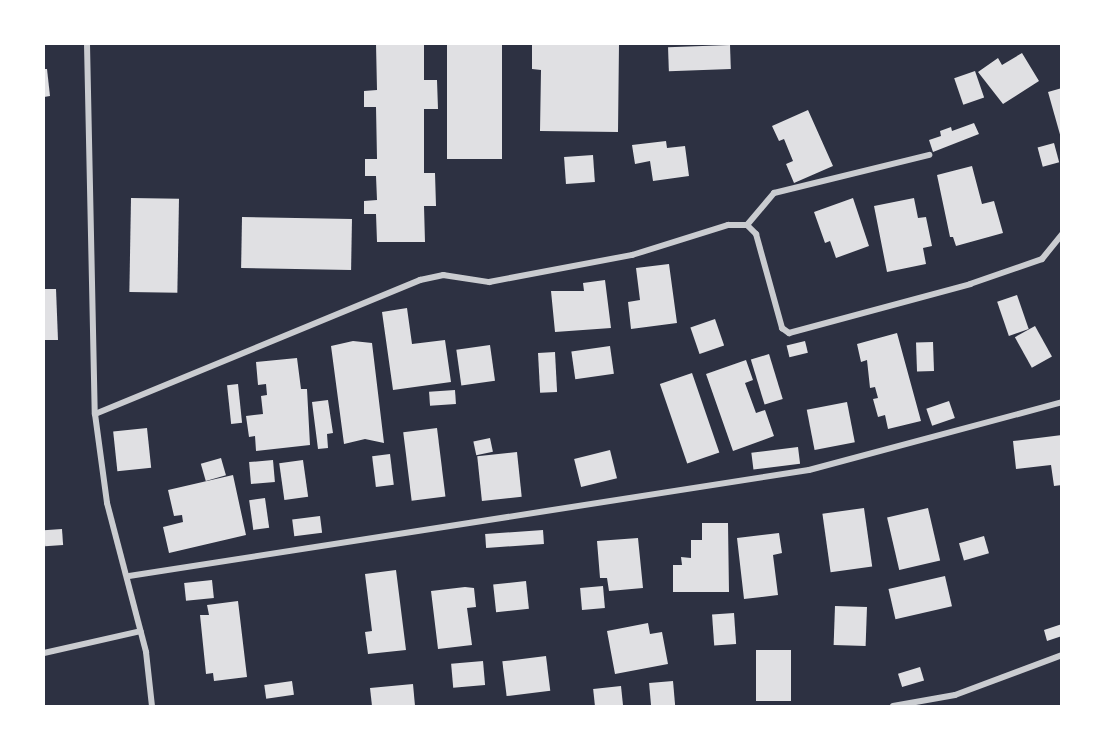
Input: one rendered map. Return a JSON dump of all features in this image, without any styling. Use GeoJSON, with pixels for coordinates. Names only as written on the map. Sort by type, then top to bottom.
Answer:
{"type":"FeatureCollection","features":[{"type":"Feature","properties":{"kind":"street"},"geometry":{"type":"LineString","coordinates":[[87,44],[95,414],[107,503],[129,576],[141,631],[152,706]]}},
{"type":"Feature","properties":{"kind":"street"},"geometry":{"type":"LineString","coordinates":[[747,225],[774,193],[929,155]]}},
{"type":"Feature","properties":{"kind":"street"},"geometry":{"type":"LineString","coordinates":[[95,414],[420,280],[443,275],[489,282],[632,255],[728,225],[747,225],[756,234],[782,328],[789,333],[970,284],[1042,259],[1062,234]]}},
{"type":"Feature","properties":{"kind":"street"},"geometry":{"type":"LineString","coordinates":[[129,576],[809,470],[1062,402]]}},
{"type":"Feature","properties":{"kind":"street"},"geometry":{"type":"LineString","coordinates":[[44,652],[141,631]]}},
{"type":"Feature","properties":{"kind":"street"},"geometry":{"type":"LineString","coordinates":[[893,706],[955,695],[1062,655]]}},
{"type":"Feature","properties":{"kind":"building"},"geometry":{"type":"Polygon","coordinates":[[[376,44],[424,44],[424,80],[437,80],[438,109],[424,109],[424,173],[435,173],[436,206],[424,206],[425,242],[377,242],[376,214],[364,214],[364,201],[377,200],[376,176],[365,176],[365,159],[377,159],[376,107],[364,107],[364,91],[377,90],[376,44]]]}},
{"type":"Feature","properties":{"kind":"building"},"geometry":{"type":"Polygon","coordinates":[[[447,44],[502,44],[502,159],[447,159],[447,44]]]}},
{"type":"Feature","properties":{"kind":"building"},"geometry":{"type":"Polygon","coordinates":[[[619,44],[618,132],[540,131],[541,70],[532,69],[532,45],[619,44]]]}},
{"type":"Feature","properties":{"kind":"building"},"geometry":{"type":"Polygon","coordinates":[[[730,45],[731,69],[669,71],[668,47],[730,45]]]}},
{"type":"Feature","properties":{"kind":"building"},"geometry":{"type":"Polygon","coordinates":[[[1022,53],[1039,81],[1003,104],[978,72],[998,58],[1002,65],[1022,53]]]}},
{"type":"Feature","properties":{"kind":"building"},"geometry":{"type":"Polygon","coordinates":[[[44,69],[47,69],[50,96],[44,97],[44,69]]]}},
{"type":"Feature","properties":{"kind":"building"},"geometry":{"type":"Polygon","coordinates":[[[975,71],[984,97],[963,105],[954,78],[975,71]]]}},
{"type":"Feature","properties":{"kind":"building"},"geometry":{"type":"Polygon","coordinates":[[[1062,88],[1062,138],[1061,138],[1048,92],[1062,88]]]}},
{"type":"Feature","properties":{"kind":"building"},"geometry":{"type":"Polygon","coordinates":[[[808,110],[833,166],[794,183],[786,164],[793,161],[784,139],[779,141],[772,126],[808,110]]]}},
{"type":"Feature","properties":{"kind":"building"},"geometry":{"type":"Polygon","coordinates":[[[974,123],[979,134],[933,152],[929,140],[941,136],[940,131],[951,127],[952,131],[974,123]]]}},
{"type":"Feature","properties":{"kind":"building"},"geometry":{"type":"Polygon","coordinates":[[[666,141],[667,148],[685,146],[689,176],[653,181],[650,161],[635,164],[632,145],[666,141]]]}},
{"type":"Feature","properties":{"kind":"building"},"geometry":{"type":"Polygon","coordinates":[[[1054,143],[1059,162],[1043,167],[1038,147],[1054,143]]]}},
{"type":"Feature","properties":{"kind":"building"},"geometry":{"type":"Polygon","coordinates":[[[593,155],[595,182],[566,184],[564,157],[593,155]]]}},
{"type":"Feature","properties":{"kind":"building"},"geometry":{"type":"Polygon","coordinates":[[[972,166],[982,204],[994,201],[1003,233],[956,246],[953,237],[950,237],[937,175],[972,166]]]}},
{"type":"Feature","properties":{"kind":"building"},"geometry":{"type":"Polygon","coordinates":[[[131,198],[179,199],[177,293],[129,292],[131,198]]]}},
{"type":"Feature","properties":{"kind":"building"},"geometry":{"type":"Polygon","coordinates":[[[853,198],[869,246],[836,258],[830,241],[825,243],[814,212],[853,198]]]}},
{"type":"Feature","properties":{"kind":"building"},"geometry":{"type":"Polygon","coordinates":[[[914,198],[918,218],[926,217],[932,246],[923,248],[926,264],[887,272],[874,206],[914,198]]]}},
{"type":"Feature","properties":{"kind":"building"},"geometry":{"type":"Polygon","coordinates":[[[242,217],[352,219],[351,270],[241,268],[242,217]]]}},
{"type":"Feature","properties":{"kind":"building"},"geometry":{"type":"Polygon","coordinates":[[[669,264],[677,323],[631,329],[628,302],[640,300],[636,268],[669,264]]]}},
{"type":"Feature","properties":{"kind":"building"},"geometry":{"type":"Polygon","coordinates":[[[605,280],[611,328],[555,332],[551,291],[584,291],[583,283],[605,280]]]}},
{"type":"Feature","properties":{"kind":"building"},"geometry":{"type":"Polygon","coordinates":[[[44,289],[56,289],[58,340],[44,340],[44,289]]]}},
{"type":"Feature","properties":{"kind":"building"},"geometry":{"type":"Polygon","coordinates":[[[1017,295],[1029,329],[1009,336],[997,302],[1017,295]]]}},
{"type":"Feature","properties":{"kind":"building"},"geometry":{"type":"Polygon","coordinates":[[[407,308],[412,344],[445,340],[451,382],[393,390],[382,312],[407,308]]]}},
{"type":"Feature","properties":{"kind":"building"},"geometry":{"type":"Polygon","coordinates":[[[715,319],[724,345],[700,354],[690,327],[715,319]]]}},
{"type":"Feature","properties":{"kind":"building"},"geometry":{"type":"Polygon","coordinates":[[[1035,326],[1052,357],[1032,368],[1015,337],[1035,326]]]}},
{"type":"Feature","properties":{"kind":"building"},"geometry":{"type":"Polygon","coordinates":[[[897,333],[921,421],[888,429],[885,415],[878,417],[873,399],[878,398],[875,387],[870,388],[867,360],[861,362],[857,344],[897,333]]]}},
{"type":"Feature","properties":{"kind":"building"},"geometry":{"type":"Polygon","coordinates":[[[353,341],[372,343],[384,443],[365,439],[344,444],[331,346],[353,341]]]}},
{"type":"Feature","properties":{"kind":"building"},"geometry":{"type":"Polygon","coordinates":[[[805,341],[808,353],[789,357],[787,346],[805,341]]]}},
{"type":"Feature","properties":{"kind":"building"},"geometry":{"type":"Polygon","coordinates":[[[933,342],[934,371],[917,372],[916,343],[933,342]]]}},
{"type":"Feature","properties":{"kind":"building"},"geometry":{"type":"Polygon","coordinates":[[[490,345],[495,381],[461,385],[456,350],[490,345]]]}},
{"type":"Feature","properties":{"kind":"building"},"geometry":{"type":"Polygon","coordinates":[[[610,346],[614,374],[575,379],[571,351],[610,346]]]}},
{"type":"Feature","properties":{"kind":"building"},"geometry":{"type":"Polygon","coordinates":[[[555,352],[557,392],[540,393],[538,353],[555,352]]]}},
{"type":"Feature","properties":{"kind":"building"},"geometry":{"type":"Polygon","coordinates":[[[769,354],[783,399],[765,405],[751,360],[769,354]]]}},
{"type":"Feature","properties":{"kind":"building"},"geometry":{"type":"Polygon","coordinates":[[[297,358],[301,389],[307,389],[310,445],[256,451],[255,436],[249,437],[246,416],[263,414],[261,396],[267,395],[266,384],[258,385],[256,362],[297,358]]]}},
{"type":"Feature","properties":{"kind":"building"},"geometry":{"type":"Polygon","coordinates":[[[746,360],[753,380],[745,383],[756,413],[765,410],[774,436],[733,451],[706,374],[746,360]]]}},
{"type":"Feature","properties":{"kind":"building"},"geometry":{"type":"Polygon","coordinates":[[[692,373],[719,452],[687,463],[660,384],[692,373]]]}},
{"type":"Feature","properties":{"kind":"building"},"geometry":{"type":"Polygon","coordinates":[[[238,384],[242,423],[231,424],[227,385],[238,384]]]}},
{"type":"Feature","properties":{"kind":"building"},"geometry":{"type":"Polygon","coordinates":[[[455,390],[456,404],[430,406],[429,392],[455,390]]]}},
{"type":"Feature","properties":{"kind":"building"},"geometry":{"type":"Polygon","coordinates":[[[328,400],[333,433],[327,434],[328,448],[318,449],[312,402],[328,400]]]}},
{"type":"Feature","properties":{"kind":"building"},"geometry":{"type":"Polygon","coordinates":[[[949,401],[955,418],[932,426],[926,409],[949,401]]]}},
{"type":"Feature","properties":{"kind":"building"},"geometry":{"type":"Polygon","coordinates":[[[847,402],[855,442],[815,450],[807,410],[847,402]]]}},
{"type":"Feature","properties":{"kind":"building"},"geometry":{"type":"Polygon","coordinates":[[[147,428],[151,468],[117,471],[113,432],[147,428]]]}},
{"type":"Feature","properties":{"kind":"building"},"geometry":{"type":"Polygon","coordinates":[[[437,428],[445,496],[412,501],[403,432],[437,428]]]}},
{"type":"Feature","properties":{"kind":"building"},"geometry":{"type":"Polygon","coordinates":[[[1062,435],[1062,485],[1054,486],[1051,465],[1016,469],[1013,441],[1062,435]]]}},
{"type":"Feature","properties":{"kind":"building"},"geometry":{"type":"Polygon","coordinates":[[[490,438],[493,452],[476,455],[473,442],[490,438]]]}},
{"type":"Feature","properties":{"kind":"building"},"geometry":{"type":"Polygon","coordinates":[[[798,447],[800,464],[753,470],[751,453],[798,447]]]}},
{"type":"Feature","properties":{"kind":"building"},"geometry":{"type":"Polygon","coordinates":[[[610,450],[617,478],[581,487],[574,459],[610,450]]]}},
{"type":"Feature","properties":{"kind":"building"},"geometry":{"type":"Polygon","coordinates":[[[517,452],[522,497],[482,501],[477,456],[517,452]]]}},
{"type":"Feature","properties":{"kind":"building"},"geometry":{"type":"Polygon","coordinates":[[[390,454],[394,485],[376,487],[372,456],[390,454]]]}},
{"type":"Feature","properties":{"kind":"building"},"geometry":{"type":"Polygon","coordinates":[[[221,458],[226,475],[206,481],[201,464],[221,458]]]}},
{"type":"Feature","properties":{"kind":"building"},"geometry":{"type":"Polygon","coordinates":[[[273,460],[275,482],[251,484],[249,462],[273,460]]]}},
{"type":"Feature","properties":{"kind":"building"},"geometry":{"type":"Polygon","coordinates":[[[303,460],[308,497],[284,500],[279,463],[303,460]]]}},
{"type":"Feature","properties":{"kind":"building"},"geometry":{"type":"Polygon","coordinates":[[[233,475],[246,535],[169,553],[163,527],[183,522],[182,515],[174,516],[168,490],[233,475]]]}},
{"type":"Feature","properties":{"kind":"building"},"geometry":{"type":"Polygon","coordinates":[[[265,498],[269,528],[253,530],[249,500],[265,498]]]}},
{"type":"Feature","properties":{"kind":"building"},"geometry":{"type":"Polygon","coordinates":[[[864,508],[872,566],[831,572],[822,514],[864,508]]]}},
{"type":"Feature","properties":{"kind":"building"},"geometry":{"type":"Polygon","coordinates":[[[928,508],[940,561],[899,570],[887,517],[928,508]]]}},
{"type":"Feature","properties":{"kind":"building"},"geometry":{"type":"Polygon","coordinates":[[[320,516],[322,533],[294,536],[292,519],[320,516]]]}},
{"type":"Feature","properties":{"kind":"building"},"geometry":{"type":"Polygon","coordinates":[[[702,523],[728,523],[729,592],[673,592],[673,565],[682,565],[681,557],[691,558],[691,540],[702,540],[702,523]]]}},
{"type":"Feature","properties":{"kind":"building"},"geometry":{"type":"Polygon","coordinates":[[[62,529],[63,545],[45,546],[44,530],[62,529]]]}},
{"type":"Feature","properties":{"kind":"building"},"geometry":{"type":"Polygon","coordinates":[[[543,530],[544,544],[486,548],[485,534],[543,530]]]}},
{"type":"Feature","properties":{"kind":"building"},"geometry":{"type":"Polygon","coordinates":[[[779,533],[782,553],[773,555],[778,595],[744,599],[737,538],[779,533]]]}},
{"type":"Feature","properties":{"kind":"building"},"geometry":{"type":"Polygon","coordinates":[[[984,536],[989,553],[964,560],[959,543],[984,536]]]}},
{"type":"Feature","properties":{"kind":"building"},"geometry":{"type":"Polygon","coordinates":[[[638,538],[643,588],[609,591],[607,578],[600,578],[597,541],[638,538]]]}},
{"type":"Feature","properties":{"kind":"building"},"geometry":{"type":"Polygon","coordinates":[[[396,570],[406,650],[368,654],[365,632],[372,631],[365,574],[396,570]]]}},
{"type":"Feature","properties":{"kind":"building"},"geometry":{"type":"Polygon","coordinates":[[[945,576],[952,606],[895,619],[888,589],[945,576]]]}},
{"type":"Feature","properties":{"kind":"building"},"geometry":{"type":"Polygon","coordinates":[[[212,580],[214,598],[186,601],[184,583],[212,580]]]}},
{"type":"Feature","properties":{"kind":"building"},"geometry":{"type":"Polygon","coordinates":[[[526,581],[529,609],[496,612],[493,584],[526,581]]]}},
{"type":"Feature","properties":{"kind":"building"},"geometry":{"type":"Polygon","coordinates":[[[603,586],[605,608],[582,610],[580,588],[603,586]]]}},
{"type":"Feature","properties":{"kind":"building"},"geometry":{"type":"Polygon","coordinates":[[[474,588],[476,607],[467,608],[472,645],[438,649],[431,591],[474,588]]]}},
{"type":"Feature","properties":{"kind":"building"},"geometry":{"type":"Polygon","coordinates":[[[238,601],[247,677],[214,681],[213,673],[206,674],[200,615],[209,615],[207,605],[238,601]]]}},
{"type":"Feature","properties":{"kind":"building"},"geometry":{"type":"Polygon","coordinates":[[[835,606],[867,607],[866,646],[834,645],[835,606]]]}},
{"type":"Feature","properties":{"kind":"building"},"geometry":{"type":"Polygon","coordinates":[[[734,613],[736,644],[714,645],[712,615],[734,613]]]}},
{"type":"Feature","properties":{"kind":"building"},"geometry":{"type":"Polygon","coordinates":[[[648,623],[650,634],[662,632],[668,664],[615,674],[607,631],[648,623]]]}},
{"type":"Feature","properties":{"kind":"building"},"geometry":{"type":"Polygon","coordinates":[[[1062,624],[1062,636],[1047,641],[1044,630],[1062,624]]]}},
{"type":"Feature","properties":{"kind":"building"},"geometry":{"type":"Polygon","coordinates":[[[756,650],[791,650],[791,701],[756,701],[756,650]]]}},
{"type":"Feature","properties":{"kind":"building"},"geometry":{"type":"Polygon","coordinates":[[[546,656],[550,691],[507,696],[502,661],[546,656]]]}},
{"type":"Feature","properties":{"kind":"building"},"geometry":{"type":"Polygon","coordinates":[[[483,661],[485,685],[453,688],[451,664],[483,661]]]}},
{"type":"Feature","properties":{"kind":"building"},"geometry":{"type":"Polygon","coordinates":[[[920,667],[924,680],[902,687],[898,674],[920,667]]]}},
{"type":"Feature","properties":{"kind":"building"},"geometry":{"type":"Polygon","coordinates":[[[292,681],[294,695],[266,699],[264,685],[292,681]]]}},
{"type":"Feature","properties":{"kind":"building"},"geometry":{"type":"Polygon","coordinates":[[[673,681],[675,706],[651,706],[649,683],[673,681]]]}},
{"type":"Feature","properties":{"kind":"building"},"geometry":{"type":"Polygon","coordinates":[[[413,684],[415,706],[372,706],[370,688],[413,684]]]}},
{"type":"Feature","properties":{"kind":"building"},"geometry":{"type":"Polygon","coordinates":[[[621,686],[623,706],[595,706],[593,689],[621,686]]]}}]}
